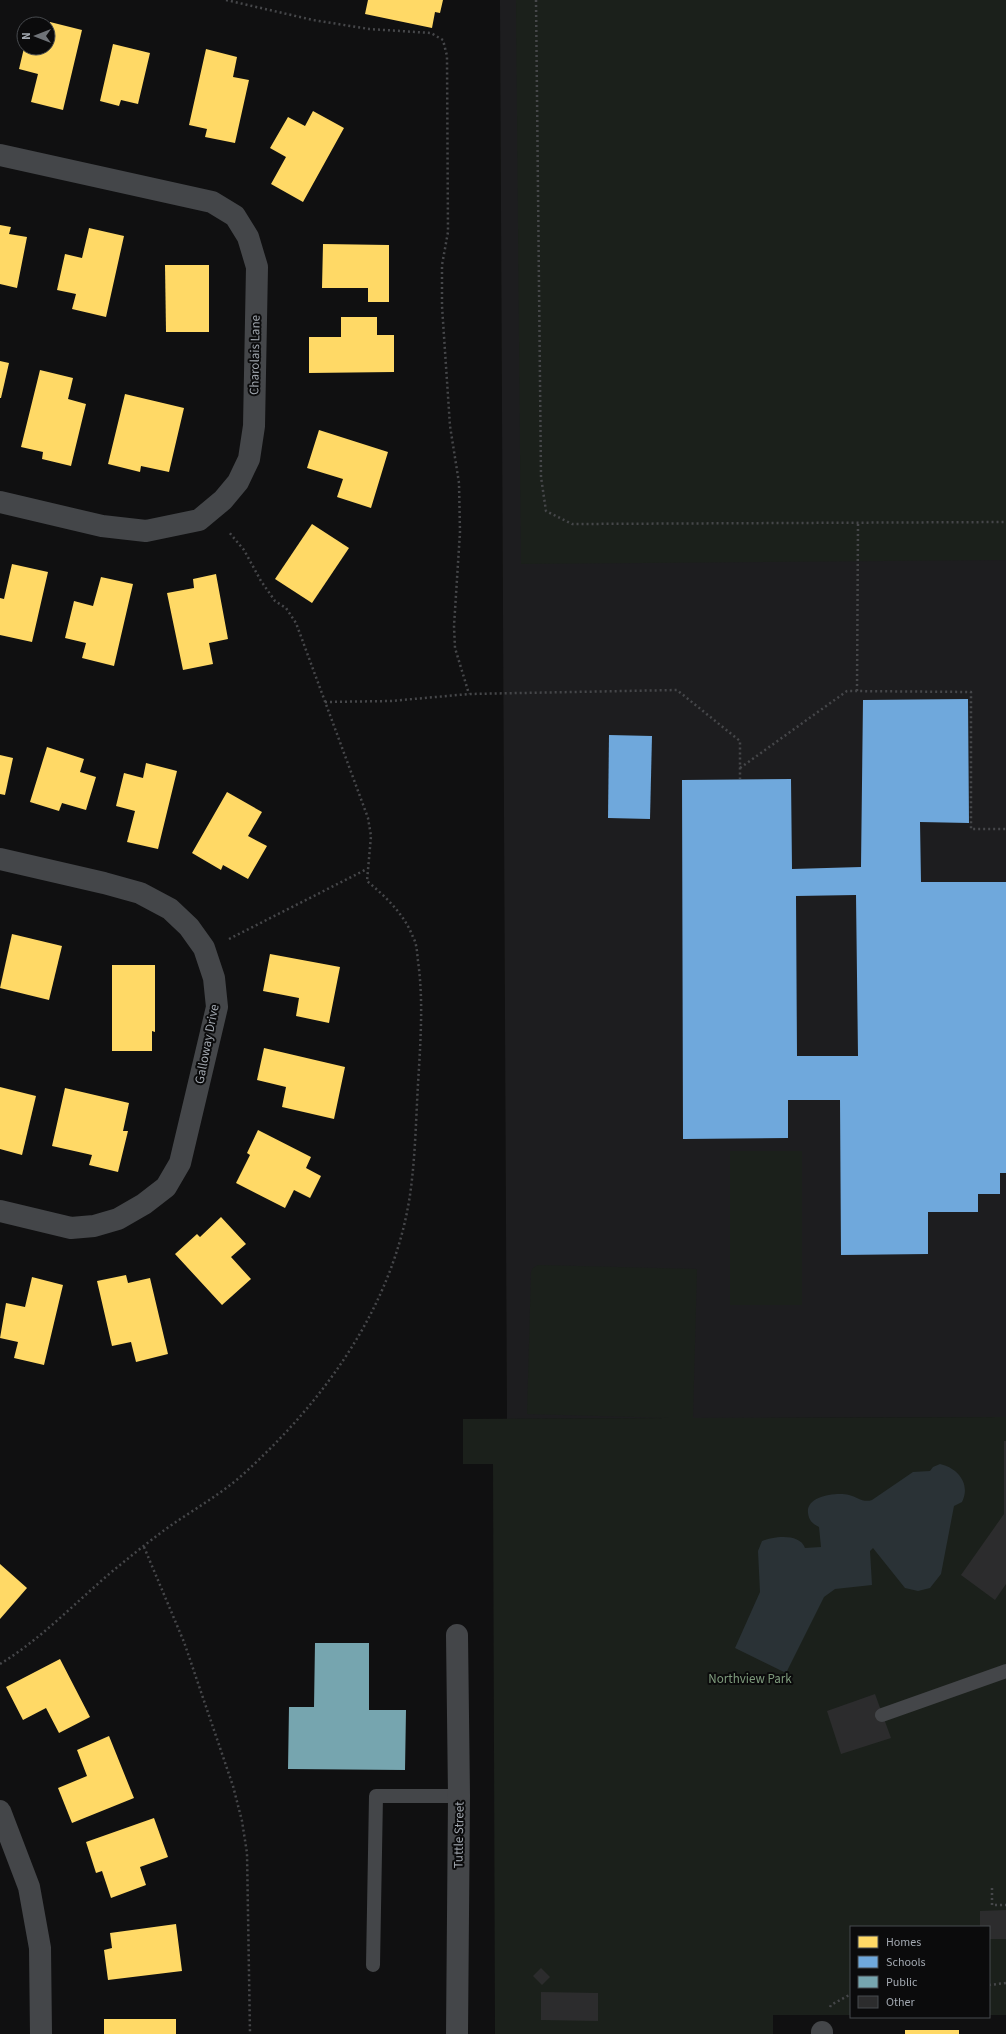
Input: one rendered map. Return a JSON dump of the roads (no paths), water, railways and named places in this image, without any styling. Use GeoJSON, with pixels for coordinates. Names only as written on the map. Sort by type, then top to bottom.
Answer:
{"type":"FeatureCollection","features":[{"type":"Feature","properties":{"kind":"street","name":"Charolais Lane"},"geometry":{"type":"LineString","coordinates":[[0,155],[212,202],[235,216],[248,237],[257,267],[254,426],[249,459],[238,482],[223,500],[199,520],[146,531],[102,526],[0,502]]}},
{"type":"Feature","properties":{"kind":"street","name":"Galloway Drive"},"geometry":{"type":"LineString","coordinates":[[0,859],[104,883],[140,893],[170,909],[189,927],[204,948],[214,978],[217,1007],[180,1163],[166,1188],[144,1204],[118,1219],[94,1226],[71,1228],[0,1211]]}},
{"type":"Feature","properties":{"kind":"street","name":"Tuttle Street"},"geometry":{"type":"LineString","coordinates":[[457,1635],[459,1796],[457,2034]]}},
{"type":"Feature","properties":{"kind":"street"},"geometry":{"type":"LineString","coordinates":[[0,1811],[29,1887],[40,1948],[40,2034]]}},
{"type":"Feature","properties":{"kind":"lane"},"geometry":{"type":"LineString","coordinates":[[882,1715],[1006,1671]]}},
{"type":"Feature","properties":{"kind":"lane"},"geometry":{"type":"LineString","coordinates":[[373,1965],[376,1796],[459,1796]]}},
{"type":"Feature","properties":{"kind":"park label","name":"Northview Park"},"geometry":{"type":"Point","coordinates":[750,1679]}}]}
